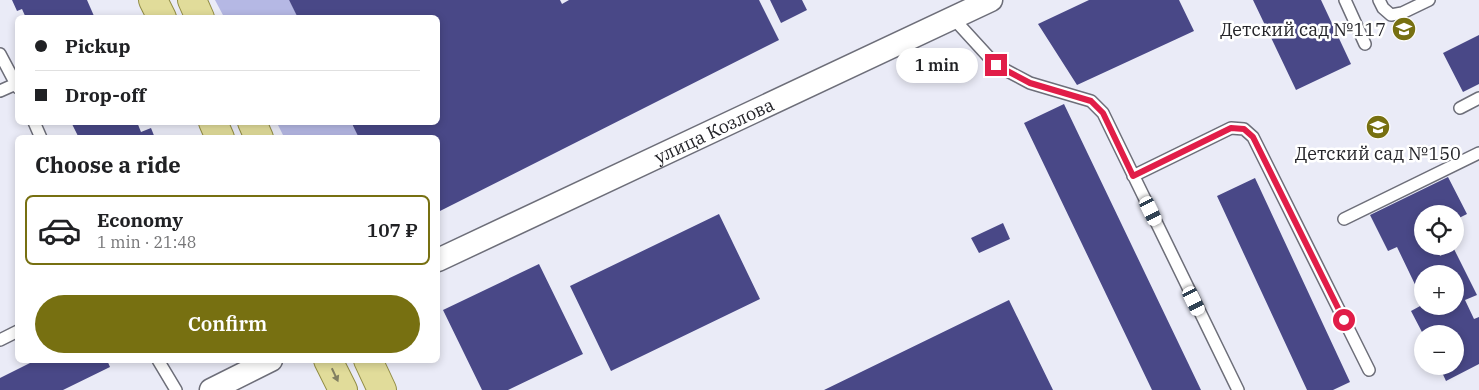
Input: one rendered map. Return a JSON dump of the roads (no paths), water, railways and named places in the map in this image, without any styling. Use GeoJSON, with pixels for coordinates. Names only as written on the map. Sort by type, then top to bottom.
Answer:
{"type":"FeatureCollection","features":[{"type":"Feature","properties":{"kind":"main road"},"geometry":{"type":"LineString","coordinates":[[192,0],[199,15]]}},
{"type":"Feature","properties":{"kind":"main road"},"geometry":{"type":"LineString","coordinates":[[330,363],[343,390]]}},
{"type":"Feature","properties":{"kind":"main road"},"geometry":{"type":"LineString","coordinates":[[369,363],[382,390]]}},
{"type":"Feature","properties":{"kind":"street","name":"улица Козлова"},"geometry":{"type":"LineString","coordinates":[[440,259],[949,9],[991,0]]}},
{"type":"Feature","properties":{"kind":"street"},"geometry":{"type":"LineString","coordinates":[[212,390],[265,363]]}},
{"type":"Feature","properties":{"kind":"lane"},"geometry":{"type":"LineString","coordinates":[[1345,0],[1365,44]]}},
{"type":"Feature","properties":{"kind":"lane"},"geometry":{"type":"LineString","coordinates":[[1379,0],[1383,8],[1391,14],[1402,13],[1430,0]]}},
{"type":"Feature","properties":{"kind":"lane"},"geometry":{"type":"LineString","coordinates":[[949,9],[996,65],[1030,83],[1091,101],[1103,113],[1238,390]]}},
{"type":"Feature","properties":{"kind":"lane"},"geometry":{"type":"LineString","coordinates":[[0,54],[15,81]]}},
{"type":"Feature","properties":{"kind":"lane"},"geometry":{"type":"LineString","coordinates":[[0,91],[15,86]]}},
{"type":"Feature","properties":{"kind":"lane"},"geometry":{"type":"LineString","coordinates":[[1460,108],[1479,98]]}},
{"type":"Feature","properties":{"kind":"lane"},"geometry":{"type":"LineString","coordinates":[[1133,176],[1231,128],[1244,129],[1253,137],[1369,370]]}},
{"type":"Feature","properties":{"kind":"lane"},"geometry":{"type":"LineString","coordinates":[[1344,219],[1479,153]]}},
{"type":"Feature","properties":{"kind":"lane"},"geometry":{"type":"LineString","coordinates":[[0,340],[15,332]]}},
{"type":"Feature","properties":{"kind":"lane"},"geometry":{"type":"LineString","coordinates":[[160,363],[176,390]]}},
{"type":"Feature","properties":{"kind":"place","name":"Детский сад №117"},"geometry":{"type":"Point","coordinates":[1404,29]}},
{"type":"Feature","properties":{"kind":"place","name":"Детский сад №150"},"geometry":{"type":"Point","coordinates":[1378,127]}}]}
